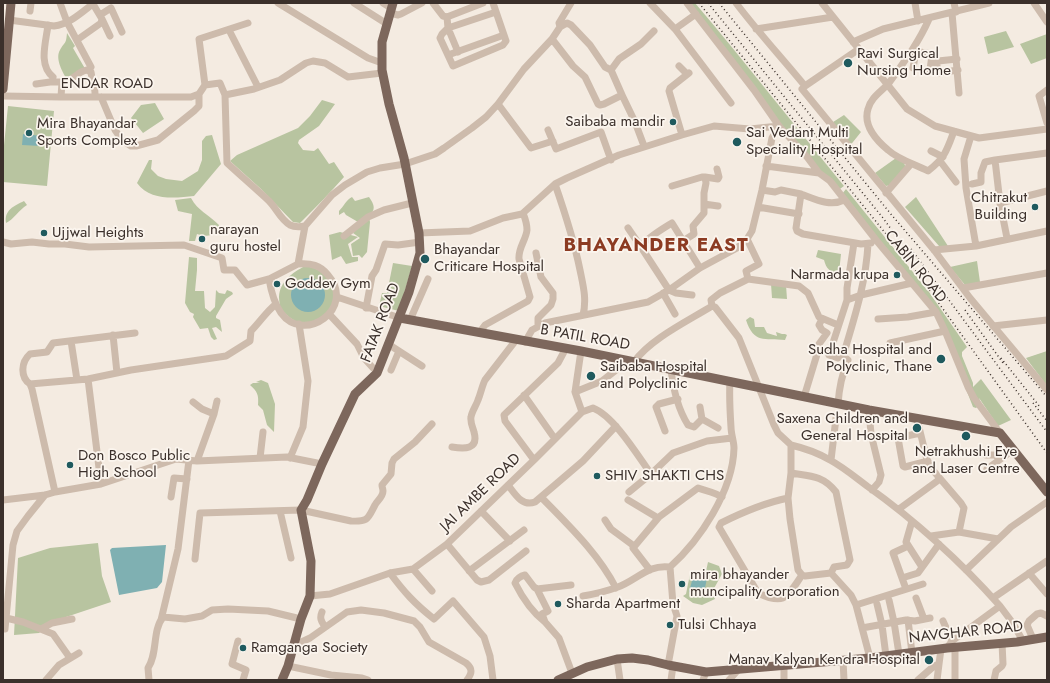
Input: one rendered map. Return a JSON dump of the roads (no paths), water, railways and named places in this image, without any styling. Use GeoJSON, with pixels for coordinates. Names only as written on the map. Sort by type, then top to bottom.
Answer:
{"type":"FeatureCollection","features":[{"type":"Feature","properties":{"kind":"main road"},"geometry":{"type":"LineString","coordinates":[[3,87],[11,3]]}},
{"type":"Feature","properties":{"kind":"main road","name":"FATAK ROAD"},"geometry":{"type":"LineString","coordinates":[[301,510],[356,394],[377,373],[400,318],[420,253],[419,237],[405,164],[382,73],[382,42],[387,24],[389,7]]}},
{"type":"Feature","properties":{"kind":"main road","name":"B PATIL ROAD"},"geometry":{"type":"LineString","coordinates":[[400,318],[520,341],[566,348],[838,404],[1000,434]]}},
{"type":"Feature","properties":{"kind":"main road"},"geometry":{"type":"LineString","coordinates":[[1000,434],[1047,492]]}},
{"type":"Feature","properties":{"kind":"main road"},"geometry":{"type":"LineString","coordinates":[[282,680],[288,666],[301,619],[310,596],[311,561],[301,510]]}},
{"type":"Feature","properties":{"kind":"main road","name":"NAVGHAR ROAD"},"geometry":{"type":"LineString","coordinates":[[559,679],[587,667],[617,658],[648,660],[705,676],[740,668],[870,658],[912,653],[949,646],[1002,643],[1047,637]]}},
{"type":"Feature","properties":{"kind":"street"},"geometry":{"type":"LineString","coordinates":[[30,11],[31,3]]}},
{"type":"Feature","properties":{"kind":"street"},"geometry":{"type":"LineString","coordinates":[[62,3],[67,22],[91,66]]}},
{"type":"Feature","properties":{"kind":"street"},"geometry":{"type":"LineString","coordinates":[[9,20],[48,25],[61,25],[94,3],[110,36]]}},
{"type":"Feature","properties":{"kind":"street"},"geometry":{"type":"LineString","coordinates":[[278,3],[364,55],[382,63]]}},
{"type":"Feature","properties":{"kind":"street"},"geometry":{"type":"LineString","coordinates":[[354,3],[387,24]]}},
{"type":"Feature","properties":{"kind":"street"},"geometry":{"type":"LineString","coordinates":[[389,7],[398,15],[422,3]]}},
{"type":"Feature","properties":{"kind":"street"},"geometry":{"type":"LineString","coordinates":[[433,3],[443,16],[447,17],[483,3]]}},
{"type":"Feature","properties":{"kind":"street"},"geometry":{"type":"LineString","coordinates":[[493,3],[506,41],[504,45],[453,66],[440,38],[442,34],[448,28],[496,12]]}},
{"type":"Feature","properties":{"kind":"street"},"geometry":{"type":"LineString","coordinates":[[560,27],[559,23],[571,3]]}},
{"type":"Feature","properties":{"kind":"street"},"geometry":{"type":"LineString","coordinates":[[650,3],[675,29],[731,103]]}},
{"type":"Feature","properties":{"kind":"street","name":"CABIN ROAD"},"geometry":{"type":"LineString","coordinates":[[687,3],[754,90],[779,126],[807,157],[819,173],[830,181],[876,240],[936,312],[968,387],[974,398],[1000,434]]}},
{"type":"Feature","properties":{"kind":"street"},"geometry":{"type":"LineString","coordinates":[[736,3],[756,29],[780,55],[805,86],[859,49]]}},
{"type":"Feature","properties":{"kind":"street"},"geometry":{"type":"LineString","coordinates":[[822,3],[907,110],[935,126],[979,138],[1047,129]]}},
{"type":"Feature","properties":{"kind":"street"},"geometry":{"type":"LineString","coordinates":[[915,3],[918,21]]}},
{"type":"Feature","properties":{"kind":"street"},"geometry":{"type":"LineString","coordinates":[[954,3],[959,94]]}},
{"type":"Feature","properties":{"kind":"street"},"geometry":{"type":"LineString","coordinates":[[853,42],[883,29],[929,19],[989,3]]}},
{"type":"Feature","properties":{"kind":"street"},"geometry":{"type":"LineString","coordinates":[[1034,3],[1045,14],[1047,22]]}},
{"type":"Feature","properties":{"kind":"street"},"geometry":{"type":"LineString","coordinates":[[101,17],[112,8],[122,32]]}},
{"type":"Feature","properties":{"kind":"street"},"geometry":{"type":"LineString","coordinates":[[675,29],[696,14]]}},
{"type":"Feature","properties":{"kind":"street"},"geometry":{"type":"LineString","coordinates":[[77,40],[101,23],[101,17]]}},
{"type":"Feature","properties":{"kind":"street"},"geometry":{"type":"LineString","coordinates":[[447,17],[448,28],[458,52]]}},
{"type":"Feature","properties":{"kind":"street"},"geometry":{"type":"LineString","coordinates":[[756,29],[833,17]]}},
{"type":"Feature","properties":{"kind":"street"},"geometry":{"type":"LineString","coordinates":[[929,19],[915,50],[887,85],[877,94],[868,107],[867,114],[869,128],[877,140],[889,151],[911,164],[928,171],[939,159],[954,131]]}},
{"type":"Feature","properties":{"kind":"street"},"geometry":{"type":"LineString","coordinates":[[36,84],[70,81],[84,70],[89,70],[91,72],[93,84],[98,97],[115,130],[126,144],[136,146],[153,142],[158,140],[199,106],[199,94],[205,85],[199,39],[248,23]]}},
{"type":"Feature","properties":{"kind":"street"},"geometry":{"type":"LineString","coordinates":[[298,264],[305,226],[332,196],[355,178],[367,172],[380,168],[405,164],[435,154],[472,128],[498,104],[509,87],[552,39],[560,27],[567,23],[571,25],[590,46],[605,67],[611,70],[635,122],[644,146]]}},
{"type":"Feature","properties":{"kind":"street"},"geometry":{"type":"LineString","coordinates":[[48,25],[44,64],[47,72],[53,77]]}},
{"type":"Feature","properties":{"kind":"street"},"geometry":{"type":"LineString","coordinates":[[229,30],[258,87]]}},
{"type":"Feature","properties":{"kind":"street"},"geometry":{"type":"LineString","coordinates":[[611,70],[619,59],[641,44],[654,31]]}},
{"type":"Feature","properties":{"kind":"street"},"geometry":{"type":"LineString","coordinates":[[448,55],[504,35]]}},
{"type":"Feature","properties":{"kind":"street"},"geometry":{"type":"LineString","coordinates":[[552,39],[573,66],[585,77],[598,104],[604,104],[622,95]]}},
{"type":"Feature","properties":{"kind":"street"},"geometry":{"type":"LineString","coordinates":[[913,68],[915,50]]}},
{"type":"Feature","properties":{"kind":"street"},"geometry":{"type":"LineString","coordinates":[[915,50],[932,55],[930,70]]}},
{"type":"Feature","properties":{"kind":"street"},"geometry":{"type":"LineString","coordinates":[[957,59],[938,61],[937,72],[958,70]]}},
{"type":"Feature","properties":{"kind":"street"},"geometry":{"type":"LineString","coordinates":[[225,95],[280,80],[306,62],[313,61],[325,63],[348,77],[382,73]]}},
{"type":"Feature","properties":{"kind":"street"},"geometry":{"type":"LineString","coordinates":[[679,66],[688,73],[670,88],[669,91],[682,135]]}},
{"type":"Feature","properties":{"kind":"street"},"geometry":{"type":"LineString","coordinates":[[61,97],[62,82]]}},
{"type":"Feature","properties":{"kind":"street"},"geometry":{"type":"LineString","coordinates":[[205,85],[220,83],[225,95],[227,163],[270,202],[282,219],[291,226],[305,226]]}},
{"type":"Feature","properties":{"kind":"street"},"geometry":{"type":"LineString","coordinates":[[802,89],[934,250],[993,326],[1047,390]]}},
{"type":"Feature","properties":{"kind":"street"},"geometry":{"type":"LineString","coordinates":[[1047,90],[1039,96],[1039,99],[1047,123]]}},
{"type":"Feature","properties":{"kind":"street","name":"ENDAR ROAD"},"geometry":{"type":"LineString","coordinates":[[3,96],[191,97],[199,94]]}},
{"type":"Feature","properties":{"kind":"street"},"geometry":{"type":"LineString","coordinates":[[498,104],[531,148],[553,141]]}},
{"type":"Feature","properties":{"kind":"street"},"geometry":{"type":"LineString","coordinates":[[366,308],[372,276],[376,270],[385,244],[398,245],[438,232],[470,230],[503,218],[523,213],[555,184],[611,160],[618,155],[644,146],[714,126],[750,128],[779,126]]}},
{"type":"Feature","properties":{"kind":"street"},"geometry":{"type":"LineString","coordinates":[[452,446],[464,449],[468,448],[474,442],[475,437],[470,419],[481,394],[482,385],[520,341],[538,326],[545,323],[648,302],[700,268],[738,248],[747,239],[752,231],[772,138],[779,126]]}},
{"type":"Feature","properties":{"kind":"street"},"geometry":{"type":"LineString","coordinates":[[548,130],[556,149],[601,132],[611,160]]}},
{"type":"Feature","properties":{"kind":"street"},"geometry":{"type":"LineString","coordinates":[[971,136],[964,159],[966,188],[976,246]]}},
{"type":"Feature","properties":{"kind":"street"},"geometry":{"type":"LineString","coordinates":[[931,151],[939,159],[956,182]]}},
{"type":"Feature","properties":{"kind":"street"},"geometry":{"type":"LineString","coordinates":[[972,184],[981,182],[981,174],[985,162],[1047,153]]}},
{"type":"Feature","properties":{"kind":"street"},"geometry":{"type":"LineString","coordinates":[[995,160],[1000,203],[1007,238]]}},
{"type":"Feature","properties":{"kind":"street"},"geometry":{"type":"LineString","coordinates":[[886,193],[911,164]]}},
{"type":"Feature","properties":{"kind":"street"},"geometry":{"type":"LineString","coordinates":[[766,166],[819,173]]}},
{"type":"Feature","properties":{"kind":"street"},"geometry":{"type":"LineString","coordinates":[[672,186],[702,176],[718,179],[718,169]]}},
{"type":"Feature","properties":{"kind":"street"},"geometry":{"type":"LineString","coordinates":[[683,241],[694,234],[693,226],[704,213],[705,177]]}},
{"type":"Feature","properties":{"kind":"street"},"geometry":{"type":"LineString","coordinates":[[555,184],[568,220],[578,258],[586,299],[584,315]]}},
{"type":"Feature","properties":{"kind":"street"},"geometry":{"type":"LineString","coordinates":[[762,190],[775,192],[781,190],[801,194],[830,204],[839,203],[844,200]]}},
{"type":"Feature","properties":{"kind":"street"},"geometry":{"type":"LineString","coordinates":[[1000,203],[1047,191]]}},
{"type":"Feature","properties":{"kind":"street"},"geometry":{"type":"LineString","coordinates":[[801,194],[796,228],[799,233],[868,244],[876,240]]}},
{"type":"Feature","properties":{"kind":"street"},"geometry":{"type":"LineString","coordinates":[[344,236],[368,217],[384,210],[412,203]]}},
{"type":"Feature","properties":{"kind":"street"},"geometry":{"type":"LineString","coordinates":[[704,204],[718,206]]}},
{"type":"Feature","properties":{"kind":"street"},"geometry":{"type":"LineString","coordinates":[[758,207],[799,214]]}},
{"type":"Feature","properties":{"kind":"street"},"geometry":{"type":"LineString","coordinates":[[479,333],[485,324],[528,301],[530,297],[518,254],[527,230],[523,213]]}},
{"type":"Feature","properties":{"kind":"street"},"geometry":{"type":"LineString","coordinates":[[641,247],[672,222],[700,268]]}},
{"type":"Feature","properties":{"kind":"street"},"geometry":{"type":"LineString","coordinates":[[628,228],[641,247],[666,291],[675,314]]}},
{"type":"Feature","properties":{"kind":"street"},"geometry":{"type":"LineString","coordinates":[[934,250],[976,246],[1007,238],[1047,231]]}},
{"type":"Feature","properties":{"kind":"street"},"geometry":{"type":"LineString","coordinates":[[747,239],[759,264],[746,271],[748,279]]}},
{"type":"Feature","properties":{"kind":"street"},"geometry":{"type":"LineString","coordinates":[[3,242],[11,244],[32,242],[89,247],[184,245],[222,258],[224,270],[235,270],[247,285],[269,279],[298,264],[313,264],[323,269],[336,286],[337,297],[334,308],[320,322],[310,326],[289,321],[281,313],[276,304],[272,295],[269,279]]}},
{"type":"Feature","properties":{"kind":"street"},"geometry":{"type":"LineString","coordinates":[[838,358],[829,355],[847,300],[847,288],[854,242]]}},
{"type":"Feature","properties":{"kind":"street"},"geometry":{"type":"LineString","coordinates":[[838,404],[838,393],[843,372],[848,360],[843,356],[861,295],[868,244]]}},
{"type":"Feature","properties":{"kind":"street"},"geometry":{"type":"LineString","coordinates":[[536,253],[540,277],[553,293],[551,305],[538,318],[538,326]]}},
{"type":"Feature","properties":{"kind":"street"},"geometry":{"type":"LineString","coordinates":[[963,288],[1047,273]]}},
{"type":"Feature","properties":{"kind":"street"},"geometry":{"type":"LineString","coordinates":[[712,306],[711,300],[720,293],[748,279],[800,286],[808,293],[817,315],[822,320],[838,325]]}},
{"type":"Feature","properties":{"kind":"street"},"geometry":{"type":"LineString","coordinates":[[410,320],[428,280]]}},
{"type":"Feature","properties":{"kind":"street"},"geometry":{"type":"LineString","coordinates":[[847,300],[861,295],[912,283]]}},
{"type":"Feature","properties":{"kind":"street"},"geometry":{"type":"LineString","coordinates":[[666,291],[692,295]]}},
{"type":"Feature","properties":{"kind":"street"},"geometry":{"type":"LineString","coordinates":[[337,297],[366,308],[400,318]]}},
{"type":"Feature","properties":{"kind":"street"},"geometry":{"type":"LineString","coordinates":[[30,384],[88,379],[226,356],[250,341],[251,331],[264,317],[267,311],[276,304]]}},
{"type":"Feature","properties":{"kind":"street"},"geometry":{"type":"LineString","coordinates":[[634,362],[649,345],[712,306]]}},
{"type":"Feature","properties":{"kind":"street"},"geometry":{"type":"LineString","coordinates":[[712,306],[716,307],[739,338],[778,433],[790,445],[804,448],[831,460],[931,536],[993,598],[1012,622],[1023,641]]}},
{"type":"Feature","properties":{"kind":"street"},"geometry":{"type":"LineString","coordinates":[[878,319],[908,317],[936,312]]}},
{"type":"Feature","properties":{"kind":"street"},"geometry":{"type":"LineString","coordinates":[[329,314],[357,344],[364,358],[373,368]]}},
{"type":"Feature","properties":{"kind":"street"},"geometry":{"type":"LineString","coordinates":[[804,396],[818,351],[818,344],[827,333],[819,327],[822,320]]}},
{"type":"Feature","properties":{"kind":"street"},"geometry":{"type":"LineString","coordinates":[[993,326],[1047,320]]}},
{"type":"Feature","properties":{"kind":"street"},"geometry":{"type":"LineString","coordinates":[[290,458],[302,427],[308,381],[299,324]]}},
{"type":"Feature","properties":{"kind":"street"},"geometry":{"type":"LineString","coordinates":[[890,343],[945,331]]}},
{"type":"Feature","properties":{"kind":"street"},"geometry":{"type":"LineString","coordinates":[[55,492],[30,384],[26,381],[23,371],[27,357],[30,354],[47,352],[53,343],[135,333]]}},
{"type":"Feature","properties":{"kind":"street"},"geometry":{"type":"LineString","coordinates":[[113,336],[117,373]]}},
{"type":"Feature","properties":{"kind":"street"},"geometry":{"type":"LineString","coordinates":[[71,341],[77,380]]}},
{"type":"Feature","properties":{"kind":"street"},"geometry":{"type":"LineString","coordinates":[[388,344],[422,366]]}},
{"type":"Feature","properties":{"kind":"street","name":"JAI AMBE ROAD"},"geometry":{"type":"LineString","coordinates":[[310,596],[330,594],[390,573],[413,569],[447,544],[534,460],[505,421],[504,417],[506,412],[558,363],[566,348]]}},
{"type":"Feature","properties":{"kind":"street"},"geometry":{"type":"LineString","coordinates":[[391,370],[399,351]]}},
{"type":"Feature","properties":{"kind":"street"},"geometry":{"type":"LineString","coordinates":[[581,351],[575,392],[582,412]]}},
{"type":"Feature","properties":{"kind":"street"},"geometry":{"type":"LineString","coordinates":[[575,392],[602,381],[620,367]]}},
{"type":"Feature","properties":{"kind":"street"},"geometry":{"type":"LineString","coordinates":[[671,369],[673,384],[688,425],[694,427],[702,419]]}},
{"type":"Feature","properties":{"kind":"street"},"geometry":{"type":"LineString","coordinates":[[88,379],[101,484]]}},
{"type":"Feature","properties":{"kind":"street"},"geometry":{"type":"LineString","coordinates":[[670,568],[697,539],[725,492],[731,470],[734,448],[729,406],[730,381]]}},
{"type":"Feature","properties":{"kind":"street"},"geometry":{"type":"LineString","coordinates":[[524,395],[555,439]]}},
{"type":"Feature","properties":{"kind":"street"},"geometry":{"type":"LineString","coordinates":[[665,432],[656,407],[659,404],[678,399]]}},
{"type":"Feature","properties":{"kind":"street"},"geometry":{"type":"LineString","coordinates":[[149,680],[148,668],[152,662],[158,626],[161,620],[178,549],[187,479],[193,460],[214,414],[218,401]]}},
{"type":"Feature","properties":{"kind":"street"},"geometry":{"type":"LineString","coordinates":[[193,402],[202,409],[214,414]]}},
{"type":"Feature","properties":{"kind":"street"},"geometry":{"type":"LineString","coordinates":[[700,407],[702,419]]}},
{"type":"Feature","properties":{"kind":"street"},"geometry":{"type":"LineString","coordinates":[[534,460],[582,412],[593,408],[598,410],[616,426],[651,474]]}},
{"type":"Feature","properties":{"kind":"street"},"geometry":{"type":"LineString","coordinates":[[869,410],[872,434],[881,475],[872,490]]}},
{"type":"Feature","properties":{"kind":"street"},"geometry":{"type":"LineString","coordinates":[[831,460],[836,418]]}},
{"type":"Feature","properties":{"kind":"street"},"geometry":{"type":"LineString","coordinates":[[702,419],[718,428]]}},
{"type":"Feature","properties":{"kind":"street"},"geometry":{"type":"LineString","coordinates":[[917,419],[931,468],[964,508],[959,532]]}},
{"type":"Feature","properties":{"kind":"street"},"geometry":{"type":"LineString","coordinates":[[195,559],[200,513],[301,510],[351,521],[367,519],[383,494],[382,485],[391,474],[394,459],[416,442],[432,424]]}},
{"type":"Feature","properties":{"kind":"street"},"geometry":{"type":"LineString","coordinates":[[508,485],[522,501],[526,504],[530,504],[541,497],[583,461],[616,426]]}},
{"type":"Feature","properties":{"kind":"street"},"geometry":{"type":"LineString","coordinates":[[260,458],[263,432]]}},
{"type":"Feature","properties":{"kind":"street"},"geometry":{"type":"LineString","coordinates":[[920,433],[898,438],[903,466],[905,467],[928,461]]}},
{"type":"Feature","properties":{"kind":"street"},"geometry":{"type":"LineString","coordinates":[[629,492],[673,453],[707,441],[732,438]]}},
{"type":"Feature","properties":{"kind":"street"},"geometry":{"type":"LineString","coordinates":[[790,445],[791,473],[788,498],[798,570],[805,576],[831,573]]}},
{"type":"Feature","properties":{"kind":"street"},"geometry":{"type":"LineString","coordinates":[[987,469],[1013,450]]}},
{"type":"Feature","properties":{"kind":"street"},"geometry":{"type":"LineString","coordinates":[[986,455],[995,455],[1000,459]]}},
{"type":"Feature","properties":{"kind":"street"},"geometry":{"type":"LineString","coordinates":[[3,500],[45,495],[101,484],[176,459],[290,458],[322,464]]}},
{"type":"Feature","properties":{"kind":"street"},"geometry":{"type":"LineString","coordinates":[[791,473],[820,478],[836,492],[850,560],[847,564],[834,567],[831,573]]}},
{"type":"Feature","properties":{"kind":"street"},"geometry":{"type":"LineString","coordinates":[[171,497],[174,478],[187,479]]}},
{"type":"Feature","properties":{"kind":"street"},"geometry":{"type":"LineString","coordinates":[[898,510],[940,479]]}},
{"type":"Feature","properties":{"kind":"street"},"geometry":{"type":"LineString","coordinates":[[634,546],[658,518],[698,488],[722,497]]}},
{"type":"Feature","properties":{"kind":"street"},"geometry":{"type":"LineString","coordinates":[[5,629],[13,545],[17,531],[45,495]]}},
{"type":"Feature","properties":{"kind":"street"},"geometry":{"type":"LineString","coordinates":[[541,497],[592,551],[616,588]]}},
{"type":"Feature","properties":{"kind":"street"},"geometry":{"type":"LineString","coordinates":[[788,498],[771,501],[743,512],[721,523],[719,527],[758,593],[775,599],[785,598],[802,575]]}},
{"type":"Feature","properties":{"kind":"street"},"geometry":{"type":"LineString","coordinates":[[628,500],[658,518]]}},
{"type":"Feature","properties":{"kind":"street"},"geometry":{"type":"LineString","coordinates":[[966,570],[1011,527],[1047,502]]}},
{"type":"Feature","properties":{"kind":"street"},"geometry":{"type":"LineString","coordinates":[[280,511],[291,558]]}},
{"type":"Feature","properties":{"kind":"street"},"geometry":{"type":"LineString","coordinates":[[481,511],[510,541]]}},
{"type":"Feature","properties":{"kind":"street"},"geometry":{"type":"LineString","coordinates":[[605,520],[611,529],[634,546],[633,548],[650,570]]}},
{"type":"Feature","properties":{"kind":"street"},"geometry":{"type":"LineString","coordinates":[[912,521],[906,542],[922,567]]}},
{"type":"Feature","properties":{"kind":"street"},"geometry":{"type":"LineString","coordinates":[[469,571],[524,530]]}},
{"type":"Feature","properties":{"kind":"street"},"geometry":{"type":"LineString","coordinates":[[931,536],[959,532],[998,539]]}},
{"type":"Feature","properties":{"kind":"street"},"geometry":{"type":"LineString","coordinates":[[447,544],[477,580],[481,582],[485,582],[526,551]]}},
{"type":"Feature","properties":{"kind":"street"},"geometry":{"type":"LineString","coordinates":[[902,578],[918,572],[939,544]]}},
{"type":"Feature","properties":{"kind":"street"},"geometry":{"type":"LineString","coordinates":[[906,589],[893,553],[908,546]]}},
{"type":"Feature","properties":{"kind":"street"},"geometry":{"type":"LineString","coordinates":[[993,598],[1047,561]]}},
{"type":"Feature","properties":{"kind":"street"},"geometry":{"type":"LineString","coordinates":[[584,596],[616,588],[659,566],[670,568]]}},
{"type":"Feature","properties":{"kind":"street"},"geometry":{"type":"LineString","coordinates":[[670,568],[674,604],[677,616],[670,666],[671,680]]}},
{"type":"Feature","properties":{"kind":"street"},"geometry":{"type":"LineString","coordinates":[[413,569],[432,591]]}},
{"type":"Feature","properties":{"kind":"street"},"geometry":{"type":"LineString","coordinates":[[390,573],[416,605],[434,619],[453,601],[484,637],[490,656],[493,680]]}},
{"type":"Feature","properties":{"kind":"street"},"geometry":{"type":"LineString","coordinates":[[831,573],[851,595],[856,605],[870,658]]}},
{"type":"Feature","properties":{"kind":"street"},"geometry":{"type":"LineString","coordinates":[[1029,573],[1047,594]]}},
{"type":"Feature","properties":{"kind":"street"},"geometry":{"type":"LineString","coordinates":[[545,622],[542,614],[548,611],[537,589],[534,588],[525,575],[516,580],[515,583],[533,611],[559,638],[572,673]]}},
{"type":"Feature","properties":{"kind":"street"},"geometry":{"type":"LineString","coordinates":[[856,605],[923,584]]}},
{"type":"Feature","properties":{"kind":"street"},"geometry":{"type":"LineString","coordinates":[[537,589],[571,585]]}},
{"type":"Feature","properties":{"kind":"street"},"geometry":{"type":"LineString","coordinates":[[862,628],[927,618],[916,598]]}},
{"type":"Feature","properties":{"kind":"street"},"geometry":{"type":"LineString","coordinates":[[889,600],[899,654]]}},
{"type":"Feature","properties":{"kind":"street"},"geometry":{"type":"LineString","coordinates":[[878,604],[886,656]]}},
{"type":"Feature","properties":{"kind":"street"},"geometry":{"type":"LineString","coordinates":[[937,680],[939,664],[949,646],[1000,606]]}},
{"type":"Feature","properties":{"kind":"street"},"geometry":{"type":"LineString","coordinates":[[161,620],[165,616],[185,619],[202,616],[212,610],[228,609],[268,612],[301,619]]}},
{"type":"Feature","properties":{"kind":"street"},"geometry":{"type":"LineString","coordinates":[[293,646],[310,638],[347,612],[361,610],[384,613],[414,621],[420,627],[429,642],[469,665],[472,672],[467,680]]}},
{"type":"Feature","properties":{"kind":"street"},"geometry":{"type":"LineString","coordinates":[[322,612],[320,616],[325,627]]}},
{"type":"Feature","properties":{"kind":"street"},"geometry":{"type":"LineString","coordinates":[[1033,639],[1027,625],[1029,621],[1037,614],[1041,613],[1047,616]]}},
{"type":"Feature","properties":{"kind":"street"},"geometry":{"type":"LineString","coordinates":[[6,618],[23,622],[54,634],[70,658]]}},
{"type":"Feature","properties":{"kind":"street"},"geometry":{"type":"LineString","coordinates":[[41,629],[52,623],[72,619]]}},
{"type":"Feature","properties":{"kind":"street"},"geometry":{"type":"LineString","coordinates":[[908,620],[912,653]]}},
{"type":"Feature","properties":{"kind":"street"},"geometry":{"type":"LineString","coordinates":[[943,620],[955,680]]}},
{"type":"Feature","properties":{"kind":"street"},"geometry":{"type":"LineString","coordinates":[[238,641],[232,664],[246,670],[242,680]]}},
{"type":"Feature","properties":{"kind":"street"},"geometry":{"type":"LineString","coordinates":[[994,680],[996,671],[1003,664],[1002,643]]}},
{"type":"Feature","properties":{"kind":"street"},"geometry":{"type":"LineString","coordinates":[[46,680],[59,665],[79,653]]}},
{"type":"Feature","properties":{"kind":"street"},"geometry":{"type":"LineString","coordinates":[[617,658],[620,680]]}},
{"type":"Feature","properties":{"kind":"street"},"geometry":{"type":"LineString","coordinates":[[843,660],[844,680]]}},
{"type":"Feature","properties":{"kind":"street"},"geometry":{"type":"LineString","coordinates":[[918,680],[934,666],[939,664]]}},
{"type":"Feature","properties":{"kind":"street"},"geometry":{"type":"LineString","coordinates":[[784,665],[784,680]]}},
{"type":"Feature","properties":{"kind":"street"},"geometry":{"type":"LineString","coordinates":[[288,666],[331,675],[368,680]]}},
{"type":"Feature","properties":{"kind":"street"},"geometry":{"type":"LineString","coordinates":[[729,680],[740,668]]}},
{"type":"Feature","properties":{"kind":"water"},"geometry":{"type":"Polygon","coordinates":[[[23,134],[42,136],[41,146],[22,145],[23,134]]]}},
{"type":"Feature","properties":{"kind":"water"},"geometry":{"type":"Polygon","coordinates":[[[305,278],[311,278],[315,279],[322,285],[325,295],[324,302],[318,309],[311,312],[305,312],[301,311],[294,305],[291,298],[291,292],[292,288],[298,281],[305,278]]]}},
{"type":"Feature","properties":{"kind":"water"},"geometry":{"type":"Polygon","coordinates":[[[166,545],[162,582],[157,588],[119,595],[110,550],[112,548],[166,545]]]}},
{"type":"Feature","properties":{"kind":"water"},"geometry":{"type":"Polygon","coordinates":[[[693,577],[707,578],[704,593],[689,592],[693,577]]]}},
{"type":"Feature","properties":{"kind":"railway"},"geometry":{"type":"LineString","coordinates":[[699,3],[912,266],[1047,453]]}},
{"type":"Feature","properties":{"kind":"railway"},"geometry":{"type":"LineString","coordinates":[[708,3],[883,218],[912,258]]}},
{"type":"Feature","properties":{"kind":"railway"},"geometry":{"type":"LineString","coordinates":[[719,3],[890,213],[1047,397]]}},
{"type":"Feature","properties":{"kind":"railway"},"geometry":{"type":"LineString","coordinates":[[911,249],[1047,432]]}},
{"type":"Feature","properties":{"kind":"railway"},"geometry":{"type":"LineString","coordinates":[[965,310],[1003,363]]}},
{"type":"Feature","properties":{"kind":"railway"},"geometry":{"type":"LineString","coordinates":[[1001,358],[1040,407]]}},
{"type":"Feature","properties":{"kind":"railway"},"geometry":{"type":"LineString","coordinates":[[1033,403],[1047,421]]}},
{"type":"Feature","properties":{"kind":"place","name":"Ravi Surgical Nursing Home"},"geometry":{"type":"Point","coordinates":[848,63]}},
{"type":"Feature","properties":{"kind":"place","name":"Saibaba mandir"},"geometry":{"type":"Point","coordinates":[673,122]}},
{"type":"Feature","properties":{"kind":"place","name":"Mira Bhayandar Sports Complex"},"geometry":{"type":"Point","coordinates":[29,133]}},
{"type":"Feature","properties":{"kind":"place","name":"Sai Vedant Multi Speciality Hospital"},"geometry":{"type":"Point","coordinates":[737,142]}},
{"type":"Feature","properties":{"kind":"place","name":"Chitrakut Building"},"geometry":{"type":"Point","coordinates":[1035,207]}},
{"type":"Feature","properties":{"kind":"place","name":"Ujjwal Heights"},"geometry":{"type":"Point","coordinates":[44,233]}},
{"type":"Feature","properties":{"kind":"place","name":"narayan guru hostel"},"geometry":{"type":"Point","coordinates":[202,239]}},
{"type":"Feature","properties":{"kind":"place","name":"Bhayandar Criticare Hospital"},"geometry":{"type":"Point","coordinates":[425,259]}},
{"type":"Feature","properties":{"kind":"place","name":"Narmada krupa"},"geometry":{"type":"Point","coordinates":[897,275]}},
{"type":"Feature","properties":{"kind":"place","name":"Goddev Gym"},"geometry":{"type":"Point","coordinates":[277,284]}},
{"type":"Feature","properties":{"kind":"place","name":"Sudha Hospital and Polyclinic, Thane"},"geometry":{"type":"Point","coordinates":[941,359]}},
{"type":"Feature","properties":{"kind":"place","name":"Saibaba Hospital and Polyclinic"},"geometry":{"type":"Point","coordinates":[591,376]}},
{"type":"Feature","properties":{"kind":"place","name":"Saxena Children and General Hospital"},"geometry":{"type":"Point","coordinates":[917,428]}},
{"type":"Feature","properties":{"kind":"place","name":"Netrakhushi Eye and Laser Centre"},"geometry":{"type":"Point","coordinates":[966,436]}},
{"type":"Feature","properties":{"kind":"place","name":"Don Bosco Public High School"},"geometry":{"type":"Point","coordinates":[70,465]}},
{"type":"Feature","properties":{"kind":"place","name":"SHIV SHAKTI CHS"},"geometry":{"type":"Point","coordinates":[597,476]}},
{"type":"Feature","properties":{"kind":"place","name":"mira bhayander muncipality corporation"},"geometry":{"type":"Point","coordinates":[682,584]}},
{"type":"Feature","properties":{"kind":"place","name":"Sharda Apartment"},"geometry":{"type":"Point","coordinates":[558,604]}},
{"type":"Feature","properties":{"kind":"place","name":"Tulsi Chhaya"},"geometry":{"type":"Point","coordinates":[670,625]}},
{"type":"Feature","properties":{"kind":"place","name":"Ramganga Society"},"geometry":{"type":"Point","coordinates":[243,648]}},
{"type":"Feature","properties":{"kind":"place","name":"Manav Kalyan Kendra Hospital"},"geometry":{"type":"Point","coordinates":[929,660]}},
{"type":"Feature","properties":{"kind":"district","name":"BHAYANDER EAST"},"geometry":{"type":"Point","coordinates":[656,246]}}]}
